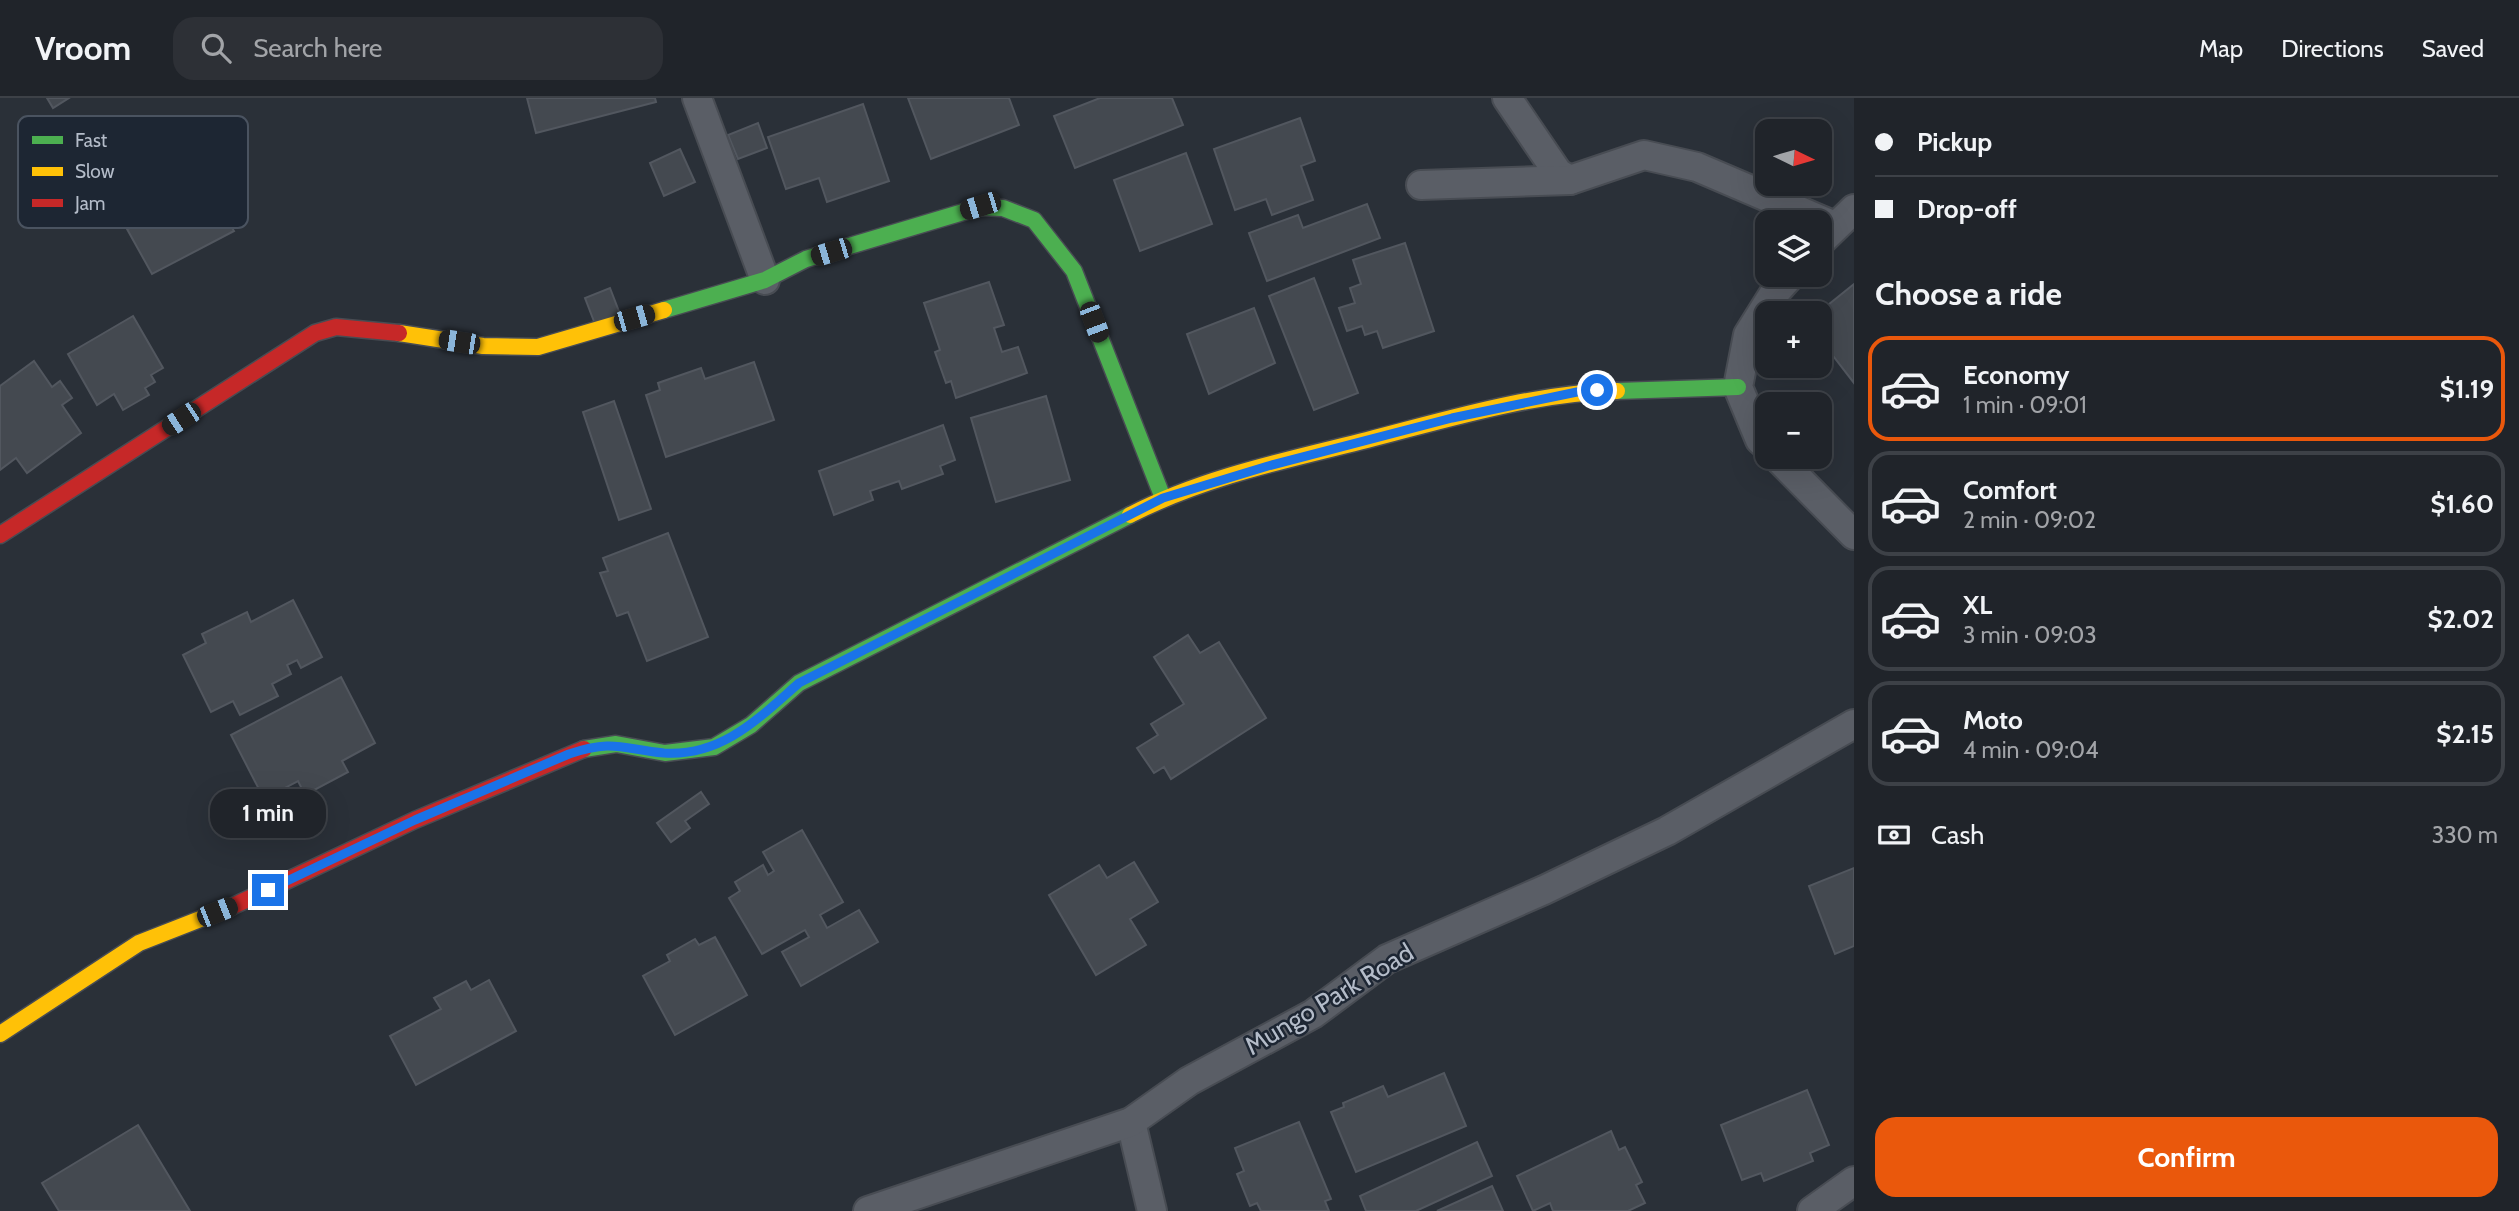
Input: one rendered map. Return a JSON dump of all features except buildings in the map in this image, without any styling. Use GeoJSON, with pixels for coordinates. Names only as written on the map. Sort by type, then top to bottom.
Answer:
{"type":"FeatureCollection","features":[{"type":"Feature","properties":{"kind":"street"},"geometry":{"type":"LineString","coordinates":[[696,98],[765,280]]}},
{"type":"Feature","properties":{"kind":"street"},"geometry":{"type":"LineString","coordinates":[[1507,98],[1558,173],[1570,180]]}},
{"type":"Feature","properties":{"kind":"street"},"geometry":{"type":"LineString","coordinates":[[1421,186],[1570,180],[1644,155],[1697,167],[1836,226]]}},
{"type":"Feature","properties":{"kind":"street"},"geometry":{"type":"LineString","coordinates":[[0,535],[315,333],[336,327],[362,327],[483,346],[538,347],[765,280],[806,259],[980,206],[1003,208],[1027,215],[1052,240],[1074,271],[1163,498]]}},
{"type":"Feature","properties":{"kind":"street"},"geometry":{"type":"LineString","coordinates":[[1755,428],[1738,387],[1748,335],[1780,287]]}},
{"type":"Feature","properties":{"kind":"street"},"geometry":{"type":"LineString","coordinates":[[0,1034],[40,1011],[139,943],[243,902],[415,820],[569,754],[593,746],[616,744],[665,753],[691,751],[714,747],[732,739],[799,683],[1163,498],[1268,466],[1452,418],[1577,392],[1738,387]]}},
{"type":"Feature","properties":{"kind":"street"},"geometry":{"type":"LineString","coordinates":[[1789,469],[1854,535]]}},
{"type":"Feature","properties":{"kind":"street","name":"Mungo Park Road"},"geometry":{"type":"LineString","coordinates":[[868,1211],[1130,1122],[1189,1081],[1313,1014],[1387,959],[1544,890],[1667,831],[1854,724]]}},
{"type":"Feature","properties":{"kind":"street"},"geometry":{"type":"LineString","coordinates":[[1130,1122],[1152,1211]]}},
{"type":"Feature","properties":{"kind":"street"},"geometry":{"type":"LineString","coordinates":[[1812,1211],[1854,1181]]}},
{"type":"Feature","properties":{"kind":"traffic: fast"},"geometry":{"type":"LineString","coordinates":[[664,310],[765,280],[806,259],[980,207],[1003,208],[1034,220],[1074,271],[1163,498]]}},
{"type":"Feature","properties":{"kind":"traffic: fast"},"geometry":{"type":"LineString","coordinates":[[1617,391],[1738,387]]}},
{"type":"Feature","properties":{"kind":"traffic: fast"},"geometry":{"type":"LineString","coordinates":[[584,749],[616,744],[665,753],[714,747],[751,725],[799,683],[1130,515]]}},
{"type":"Feature","properties":{"kind":"traffic: slow"},"geometry":{"type":"LineString","coordinates":[[399,333],[483,346],[538,347],[664,310]]}},
{"type":"Feature","properties":{"kind":"traffic: slow"},"geometry":{"type":"LineString","coordinates":[[1130,515],[1187,490],[1276,462],[1491,408],[1554,397],[1617,391]]}},
{"type":"Feature","properties":{"kind":"traffic: slow"},"geometry":{"type":"LineString","coordinates":[[0,1034],[139,943],[231,907]]}},
{"type":"Feature","properties":{"kind":"traffic: jam"},"geometry":{"type":"LineString","coordinates":[[0,535],[315,333],[336,327],[399,333]]}},
{"type":"Feature","properties":{"kind":"traffic: jam"},"geometry":{"type":"LineString","coordinates":[[231,907],[415,820],[584,749]]}},
{"type":"Feature","properties":{"kind":"route"},"geometry":{"type":"LineString","coordinates":[[268,890],[415,820],[593,746],[616,744],[665,753],[714,747],[732,739],[751,725],[799,683],[1163,498],[1268,466],[1452,418],[1597,390]]}}]}
